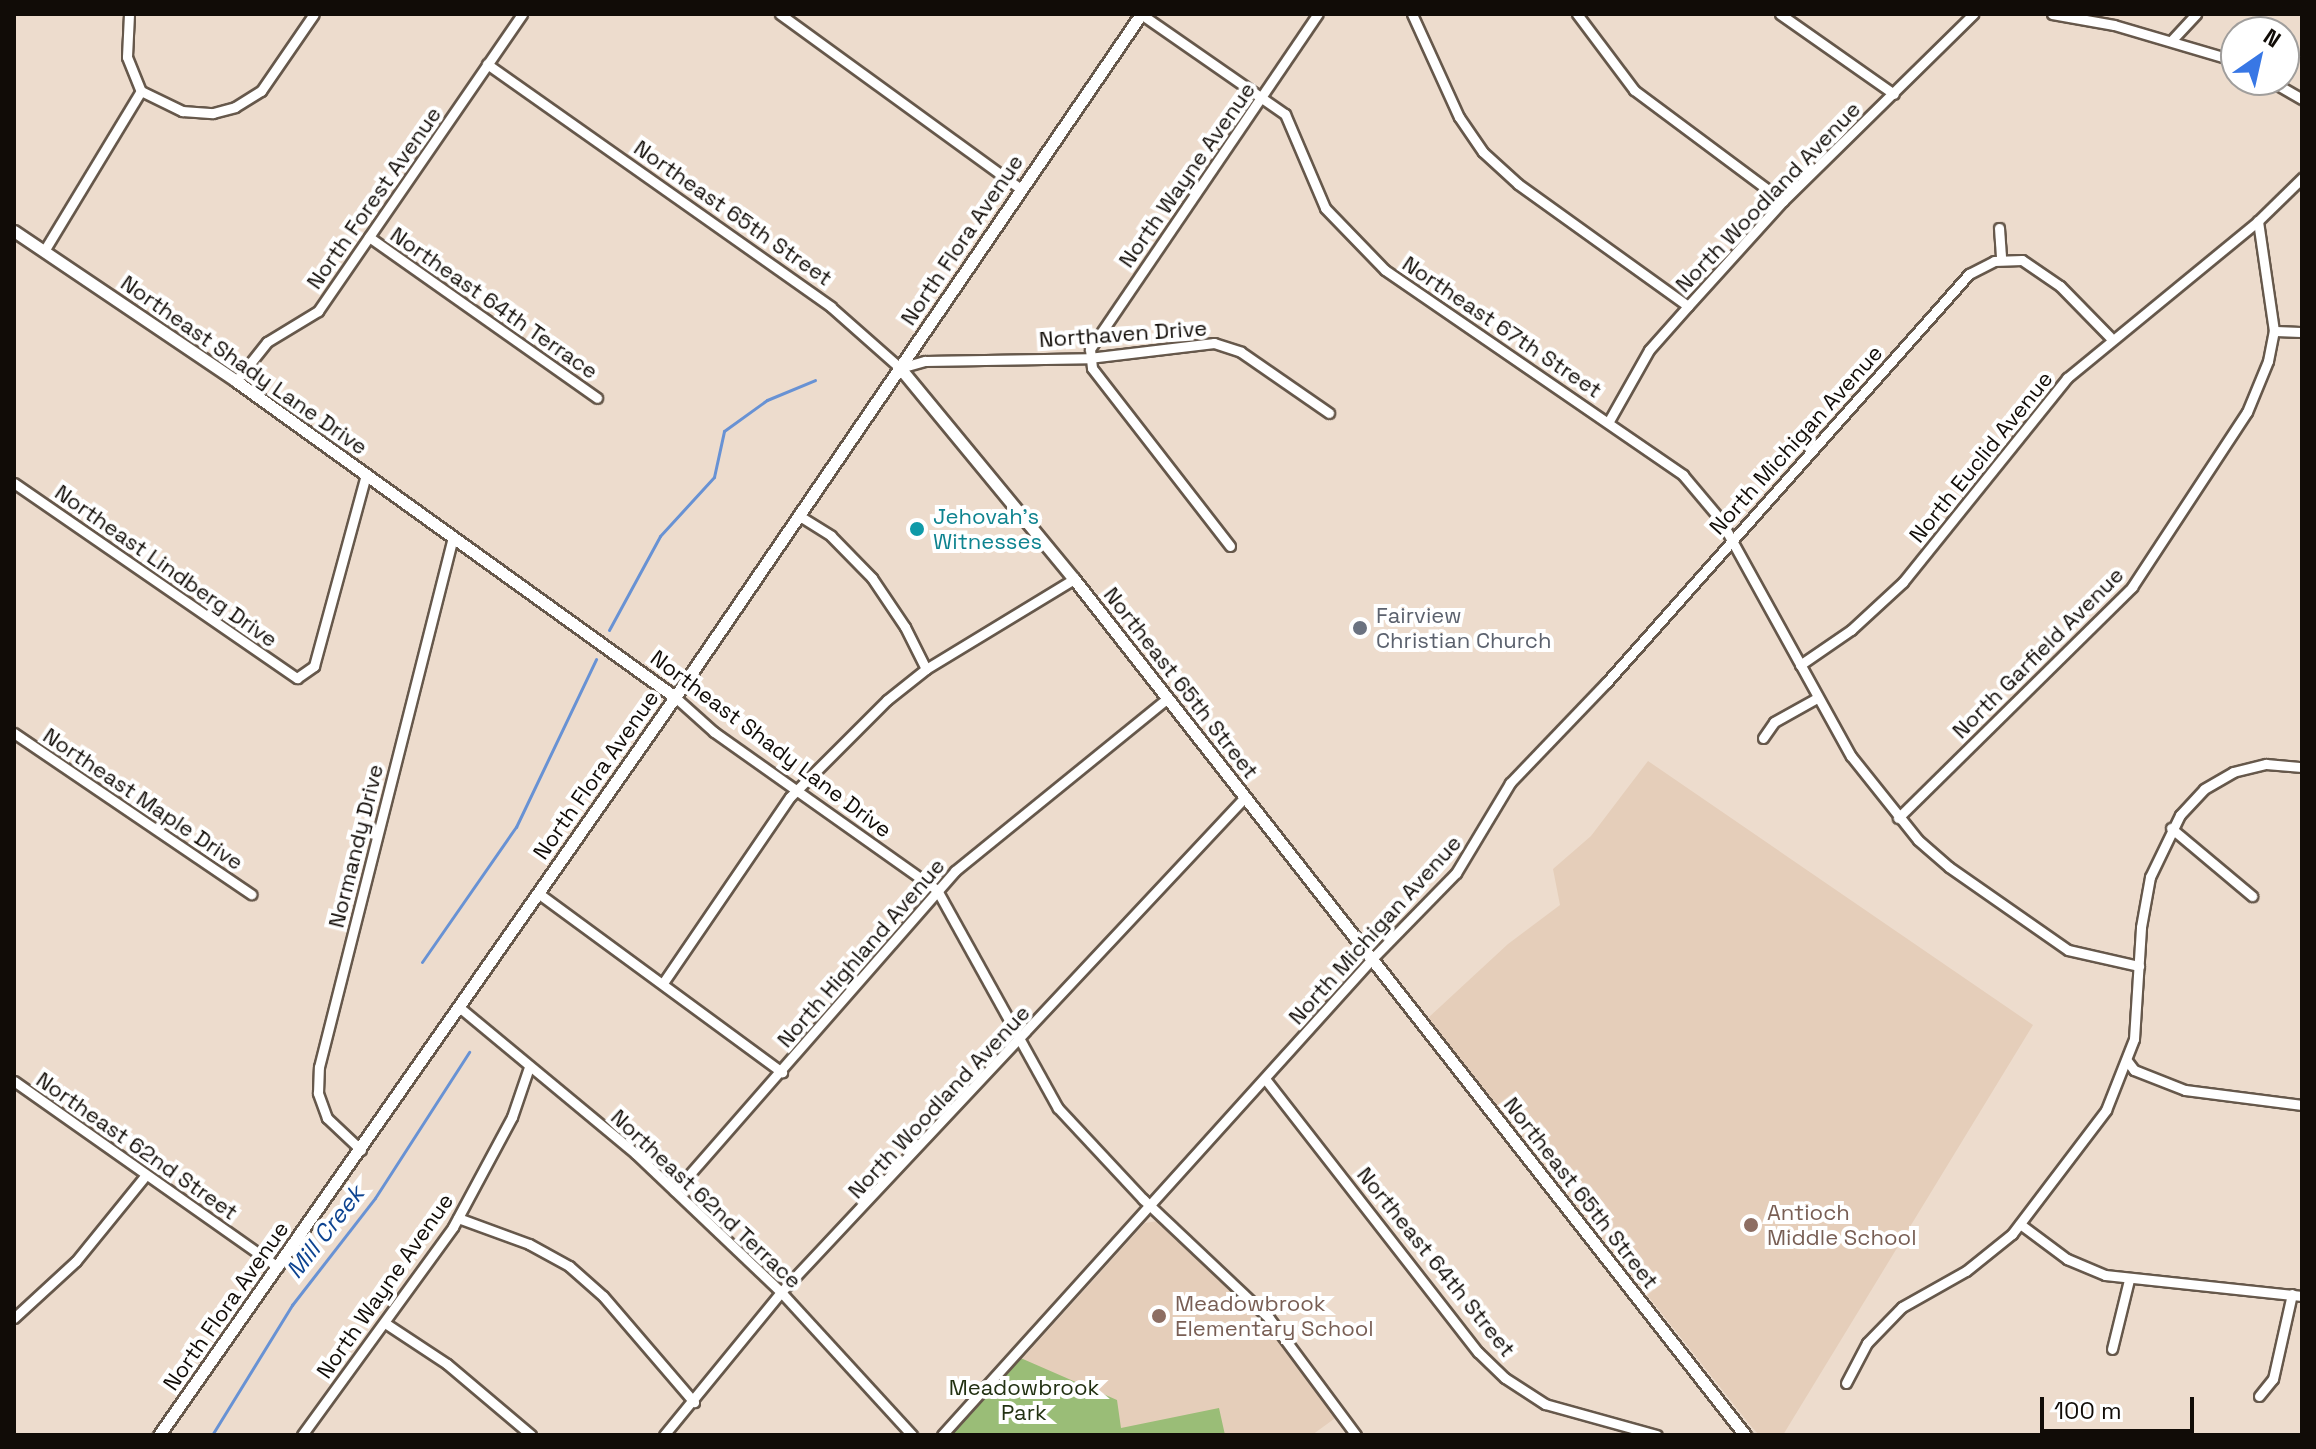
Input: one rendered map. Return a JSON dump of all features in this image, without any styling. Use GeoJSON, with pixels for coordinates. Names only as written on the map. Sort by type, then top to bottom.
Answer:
{"type":"FeatureCollection","features":[{"type":"Feature","properties":{"kind":"street"},"geometry":{"type":"LineString","coordinates":[[129,14],[127,57],[141,91],[182,111],[213,113],[235,107],[261,91],[314,14]]}},
{"type":"Feature","properties":{"kind":"street","name":"North Forest Avenue"},"geometry":{"type":"LineString","coordinates":[[236,381],[267,342],[318,311],[522,14]]}},
{"type":"Feature","properties":{"kind":"street"},"geometry":{"type":"LineString","coordinates":[[780,14],[1021,189]]}},
{"type":"Feature","properties":{"kind":"street","name":"North Flora Avenue"},"geometry":{"type":"LineString","coordinates":[[159,1435],[675,697],[1141,14]]}},
{"type":"Feature","properties":{"kind":"street","name":"Northeast 67th Street"},"geometry":{"type":"LineString","coordinates":[[1141,14],[1285,114],[1325,208],[1361,249],[1683,475],[1731,539],[1851,756],[1898,818],[1949,867],[2068,950],[2139,966]]}},
{"type":"Feature","properties":{"kind":"street","name":"North Wayne Avenue"},"geometry":{"type":"LineString","coordinates":[[1089,358],[1094,341],[1318,14]]}},
{"type":"Feature","properties":{"kind":"street"},"geometry":{"type":"LineString","coordinates":[[1412,14],[1459,117],[1483,152],[1518,184],[1688,306]]}},
{"type":"Feature","properties":{"kind":"street"},"geometry":{"type":"LineString","coordinates":[[1577,14],[1634,90],[1783,201]]}},
{"type":"Feature","properties":{"kind":"street"},"geometry":{"type":"LineString","coordinates":[[1780,14],[1894,94]]}},
{"type":"Feature","properties":{"kind":"street","name":"North Woodland Avenue"},"geometry":{"type":"LineString","coordinates":[[1609,421],[1649,350],[1688,306],[1783,201],[1973,14]]}},
{"type":"Feature","properties":{"kind":"street"},"geometry":{"type":"LineString","coordinates":[[2052,14],[2171,41],[2220,56]]}},
{"type":"Feature","properties":{"kind":"street"},"geometry":{"type":"LineString","coordinates":[[2171,41],[2196,14]]}},
{"type":"Feature","properties":{"kind":"street","name":"Northeast 65th Street"},"geometry":{"type":"LineString","coordinates":[[487,64],[831,307],[900,368],[1168,698],[1741,1434]]}},
{"type":"Feature","properties":{"kind":"street"},"geometry":{"type":"LineString","coordinates":[[44,251],[141,91]]}},
{"type":"Feature","properties":{"kind":"street","name":"North Euclid Avenue"},"geometry":{"type":"LineString","coordinates":[[1800,665],[1851,630],[1903,582],[2042,404],[2110,337],[2258,221],[2302,178]]}},
{"type":"Feature","properties":{"kind":"street","name":"North Garfield Avenue"},"geometry":{"type":"LineString","coordinates":[[1898,818],[2139,577],[2247,412],[2268,361],[2274,331],[2258,221]]}},
{"type":"Feature","properties":{"kind":"street"},"geometry":{"type":"LineString","coordinates":[[1999,228],[2001,260],[2022,260],[2048,276],[2110,337]]}},
{"type":"Feature","properties":{"kind":"street","name":"Northeast Shady Lane Drive"},"geometry":{"type":"LineString","coordinates":[[15,233],[236,381],[675,697],[795,791],[937,890],[1058,1108],[1150,1206],[1269,1318],[1356,1435]]}},
{"type":"Feature","properties":{"kind":"street","name":"Northeast 64th Terrace"},"geometry":{"type":"LineString","coordinates":[[369,237],[597,398]]}},
{"type":"Feature","properties":{"kind":"street","name":"North Michigan Avenue"},"geometry":{"type":"LineString","coordinates":[[942,1435],[1266,1080],[1372,959],[1468,858],[1510,783],[1589,703],[1731,539],[1969,274],[2001,260]]}},
{"type":"Feature","properties":{"kind":"street"},"geometry":{"type":"LineString","coordinates":[[2274,331],[2302,332]]}},
{"type":"Feature","properties":{"kind":"street","name":"Northaven Drive"},"geometry":{"type":"LineString","coordinates":[[900,368],[925,361],[1089,358],[1221,344],[1241,352],[1329,413]]}},
{"type":"Feature","properties":{"kind":"street"},"geometry":{"type":"LineString","coordinates":[[1089,358],[1092,368],[1230,546]]}},
{"type":"Feature","properties":{"kind":"street","name":"Northeast Lindberg Drive"},"geometry":{"type":"LineString","coordinates":[[14,483],[297,678],[314,666],[366,474]]}},
{"type":"Feature","properties":{"kind":"street"},"geometry":{"type":"LineString","coordinates":[[798,515],[831,536],[872,578],[905,627],[926,669]]}},
{"type":"Feature","properties":{"kind":"street","name":"Normandy Drive"},"geometry":{"type":"LineString","coordinates":[[361,1150],[327,1118],[318,1093],[319,1067],[453,537]]}},
{"type":"Feature","properties":{"kind":"street"},"geometry":{"type":"LineString","coordinates":[[663,983],[795,791],[926,669],[1074,579]]}},
{"type":"Feature","properties":{"kind":"street","name":"North Highland Avenue"},"geometry":{"type":"LineString","coordinates":[[675,1191],[782,1072],[937,890],[1168,698]]}},
{"type":"Feature","properties":{"kind":"street"},"geometry":{"type":"LineString","coordinates":[[1763,738],[1774,722],[1817,698]]}},
{"type":"Feature","properties":{"kind":"street","name":"Northeast Maple Drive"},"geometry":{"type":"LineString","coordinates":[[14,733],[251,894]]}},
{"type":"Feature","properties":{"kind":"street"},"geometry":{"type":"LineString","coordinates":[[1846,1383],[1862,1351],[1902,1307],[1985,1258],[2020,1224],[2106,1110],[2128,1062],[2135,1032],[2145,897],[2171,828],[2204,789],[2233,772],[2266,764],[2302,767]]}},
{"type":"Feature","properties":{"kind":"street","name":"North Woodland Avenue"},"geometry":{"type":"LineString","coordinates":[[664,1435],[781,1292],[1021,1041],[1245,797]]}},
{"type":"Feature","properties":{"kind":"street"},"geometry":{"type":"LineString","coordinates":[[2171,828],[2252,896]]}},
{"type":"Feature","properties":{"kind":"street"},"geometry":{"type":"LineString","coordinates":[[538,893],[782,1072]]}},
{"type":"Feature","properties":{"kind":"street","name":"Northeast 62nd Terrace"},"geometry":{"type":"LineString","coordinates":[[459,1007],[675,1191],[781,1292],[912,1435]]}},
{"type":"Feature","properties":{"kind":"street"},"geometry":{"type":"LineString","coordinates":[[2128,1062],[2134,1070],[2185,1090],[2302,1105]]}},
{"type":"Feature","properties":{"kind":"street","name":"North Wayne Avenue"},"geometry":{"type":"LineString","coordinates":[[305,1434],[458,1218],[512,1117],[529,1067]]}},
{"type":"Feature","properties":{"kind":"street","name":"Northeast 64th Street"},"geometry":{"type":"LineString","coordinates":[[1266,1080],[1478,1352],[1505,1378],[1545,1404],[1657,1435]]}},
{"type":"Feature","properties":{"kind":"street"},"geometry":{"type":"LineString","coordinates":[[14,1096],[18,1084]]}},
{"type":"Feature","properties":{"kind":"street","name":"Northeast 62nd Street"},"geometry":{"type":"LineString","coordinates":[[18,1084],[278,1267]]}},
{"type":"Feature","properties":{"kind":"street"},"geometry":{"type":"LineString","coordinates":[[14,1318],[97,1239],[145,1176]]}},
{"type":"Feature","properties":{"kind":"street"},"geometry":{"type":"LineString","coordinates":[[458,1218],[529,1244],[578,1273],[694,1402]]}},
{"type":"Feature","properties":{"kind":"street"},"geometry":{"type":"LineString","coordinates":[[2020,1224],[2067,1259],[2129,1280],[2297,1295],[2273,1379],[2259,1396]]}},
{"type":"Feature","properties":{"kind":"street"},"geometry":{"type":"LineString","coordinates":[[2112,1349],[2129,1280]]}},
{"type":"Feature","properties":{"kind":"street"},"geometry":{"type":"LineString","coordinates":[[385,1323],[458,1372],[531,1435]]}},
{"type":"Feature","properties":{"kind":"shaded area","name":"Antioch Middle School"},"geometry":{"type":"Polygon","coordinates":[[[1648,761],[2033,1025],[1783,1435],[1759,1435],[1750,1425],[1428,1018],[1508,944],[1560,905],[1553,869],[1591,836],[1648,761]]]}},
{"type":"Feature","properties":{"kind":"shaded area","name":"Meadowbrook Elementary School"},"geometry":{"type":"Polygon","coordinates":[[[1158,1221],[1270,1330],[1338,1416],[1312,1435],[956,1432],[1145,1223],[1158,1221]]]}},
{"type":"Feature","properties":{"kind":"green space","name":"Meadowbrook Park"},"geometry":{"type":"Polygon","coordinates":[[[1016,1356],[1117,1400],[1121,1428],[1219,1408],[1225,1435],[956,1435],[945,1425],[1016,1356]]]}},
{"type":"Feature","properties":{"kind":"waterway","name":"Mill Creek"},"geometry":{"type":"LineString","coordinates":[[609,630],[660,536],[714,477],[724,431],[767,400],[815,380]]}},
{"type":"Feature","properties":{"kind":"waterway","name":"Mill Creek"},"geometry":{"type":"LineString","coordinates":[[422,962],[516,827],[596,659]]}},
{"type":"Feature","properties":{"kind":"waterway","name":"Mill Creek"},"geometry":{"type":"LineString","coordinates":[[212,1435],[292,1305],[375,1198],[469,1052]]}},
{"type":"Feature","properties":{"kind":"place","name":"Jehovah's Witnesses"},"geometry":{"type":"Point","coordinates":[917,529]}},
{"type":"Feature","properties":{"kind":"place","name":"Fairview Christian Church"},"geometry":{"type":"Point","coordinates":[1360,628]}},
{"type":"Feature","properties":{"kind":"place","name":"Antioch Middle School"},"geometry":{"type":"Point","coordinates":[1751,1225]}},
{"type":"Feature","properties":{"kind":"place","name":"Meadowbrook Elementary School"},"geometry":{"type":"Point","coordinates":[1159,1316]}}]}
